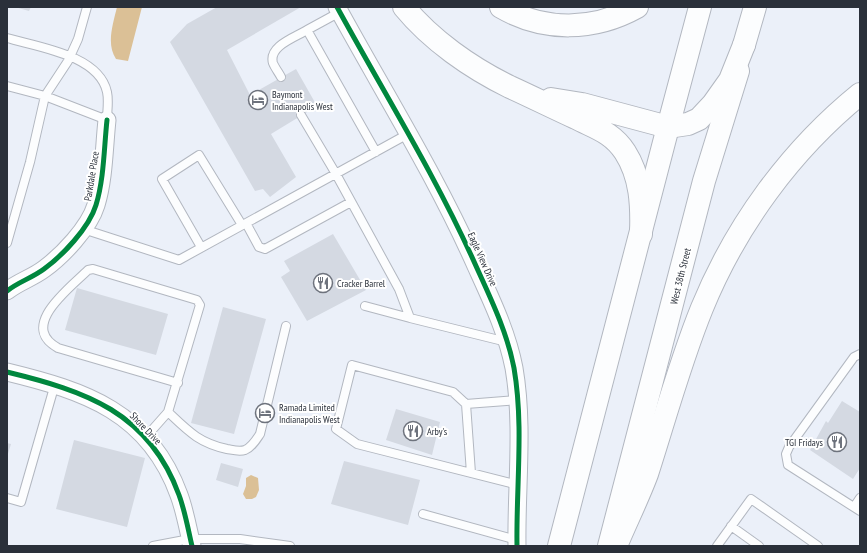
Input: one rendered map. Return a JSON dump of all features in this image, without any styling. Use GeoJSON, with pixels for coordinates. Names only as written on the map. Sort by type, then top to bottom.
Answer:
{"type":"FeatureCollection","features":[{"type":"Feature","properties":{"kind":"main road"},"geometry":{"type":"LineString","coordinates":[[404,7],[428,33],[456,54],[493,78],[598,128],[616,141],[625,152],[640,187],[642,211],[641,234]]}},
{"type":"Feature","properties":{"kind":"main road"},"geometry":{"type":"LineString","coordinates":[[501,7],[513,14],[537,22],[576,26],[614,18],[637,7]]}},
{"type":"Feature","properties":{"kind":"main road"},"geometry":{"type":"LineString","coordinates":[[559,546],[700,7]]}},
{"type":"Feature","properties":{"kind":"main road","name":"West 38th Street"},"geometry":{"type":"LineString","coordinates":[[609,546],[704,181],[728,105],[755,7]]}},
{"type":"Feature","properties":{"kind":"main road"},"geometry":{"type":"LineString","coordinates":[[532,96],[582,104],[668,126],[688,124],[699,119],[706,112],[730,80],[744,45]]}},
{"type":"Feature","properties":{"kind":"main road"},"geometry":{"type":"LineString","coordinates":[[616,546],[646,475],[678,371],[698,319],[729,251],[762,200],[794,158],[820,130],[860,94]]}},
{"type":"Feature","properties":{"kind":"street","name":"Eagle View Drive"},"geometry":{"type":"LineString","coordinates":[[338,9],[463,236],[498,313],[514,369],[518,400],[517,543]]}},
{"type":"Feature","properties":{"kind":"street","name":"Parkdale Place"},"geometry":{"type":"LineString","coordinates":[[7,291],[43,270],[60,255],[83,229],[95,208],[100,191],[108,120]]}},
{"type":"Feature","properties":{"kind":"street","name":"Shore Drive"},"geometry":{"type":"LineString","coordinates":[[7,372],[55,384],[104,404],[122,416],[145,438],[172,477],[180,497],[191,542]]}},
{"type":"Feature","properties":{"kind":"lane"},"geometry":{"type":"LineString","coordinates":[[7,243],[30,162],[45,96],[70,56],[78,39],[87,7]]}},
{"type":"Feature","properties":{"kind":"lane"},"geometry":{"type":"LineString","coordinates":[[281,77],[273,62],[273,55],[277,48],[338,9]]}},
{"type":"Feature","properties":{"kind":"lane"},"geometry":{"type":"LineString","coordinates":[[307,30],[376,152]]}},
{"type":"Feature","properties":{"kind":"lane"},"geometry":{"type":"LineString","coordinates":[[7,38],[70,56],[91,67],[101,78],[107,93],[108,120],[45,96],[7,86]]}},
{"type":"Feature","properties":{"kind":"lane"},"geometry":{"type":"LineString","coordinates":[[301,115],[336,174],[399,289],[410,318]]}},
{"type":"Feature","properties":{"kind":"lane"},"geometry":{"type":"LineString","coordinates":[[83,229],[179,260],[408,134]]}},
{"type":"Feature","properties":{"kind":"lane"},"geometry":{"type":"LineString","coordinates":[[201,247],[162,179],[199,155],[259,247],[265,249],[351,202]]}},
{"type":"Feature","properties":{"kind":"lane"},"geometry":{"type":"LineString","coordinates":[[145,438],[168,412],[178,383],[200,305],[197,300],[93,269],[88,270],[53,304],[48,311],[44,326],[44,337],[49,343],[58,348],[178,383]]}},
{"type":"Feature","properties":{"kind":"lane"},"geometry":{"type":"LineString","coordinates":[[366,306],[507,342]]}},
{"type":"Feature","properties":{"kind":"lane"},"geometry":{"type":"LineString","coordinates":[[168,412],[192,435],[203,442],[238,451],[248,448],[260,434],[286,326]]}},
{"type":"Feature","properties":{"kind":"lane"},"geometry":{"type":"LineString","coordinates":[[860,354],[854,357],[789,447],[786,454],[788,465],[857,509],[860,498]]}},
{"type":"Feature","properties":{"kind":"lane"},"geometry":{"type":"LineString","coordinates":[[471,473],[466,404],[453,392],[352,364],[336,429],[357,444],[518,485]]}},
{"type":"Feature","properties":{"kind":"lane"},"geometry":{"type":"LineString","coordinates":[[7,498],[21,502],[55,384]]}},
{"type":"Feature","properties":{"kind":"lane"},"geometry":{"type":"LineString","coordinates":[[466,404],[518,400]]}},
{"type":"Feature","properties":{"kind":"lane"},"geometry":{"type":"LineString","coordinates":[[717,546],[751,499],[818,546]]}},
{"type":"Feature","properties":{"kind":"lane"},"geometry":{"type":"LineString","coordinates":[[423,514],[517,543]]}},
{"type":"Feature","properties":{"kind":"lane"},"geometry":{"type":"LineString","coordinates":[[731,526],[759,546]]}},
{"type":"Feature","properties":{"kind":"lane"},"geometry":{"type":"LineString","coordinates":[[153,546],[191,542],[290,546]]}},
{"type":"Feature","properties":{"kind":"shaded area"},"geometry":{"type":"Polygon","coordinates":[[[117,7],[142,7],[128,61],[116,59],[111,47],[112,27],[117,7]]]}},
{"type":"Feature","properties":{"kind":"shaded area"},"geometry":{"type":"Polygon","coordinates":[[[251,475],[258,478],[259,490],[256,497],[246,499],[243,494],[246,486],[246,478],[251,475]]]}},
{"type":"Feature","properties":{"kind":"building"},"geometry":{"type":"Polygon","coordinates":[[[15,7],[31,7],[29,11],[15,7]]]}},
{"type":"Feature","properties":{"kind":"building","name":"Baymont Indianapolis West"},"geometry":{"type":"Polygon","coordinates":[[[217,7],[301,7],[227,50],[250,95],[296,69],[317,106],[271,134],[296,177],[270,197],[263,189],[255,191],[170,42],[187,24],[217,7]]]}},
{"type":"Feature","properties":{"kind":"building","name":"Cracker Barrel"},"geometry":{"type":"Polygon","coordinates":[[[333,234],[366,290],[307,321],[281,277],[290,271],[284,261],[333,234]]]}},
{"type":"Feature","properties":{"kind":"building"},"geometry":{"type":"Polygon","coordinates":[[[77,288],[168,314],[156,355],[65,330],[77,288]]]}},
{"type":"Feature","properties":{"kind":"building"},"geometry":{"type":"Polygon","coordinates":[[[223,307],[266,319],[234,434],[191,423],[223,307]]]}},
{"type":"Feature","properties":{"kind":"building","name":"TGI Fridays"},"geometry":{"type":"Polygon","coordinates":[[[842,401],[860,412],[860,468],[853,479],[810,450],[826,421],[828,423],[842,401]]]}},
{"type":"Feature","properties":{"kind":"building","name":"Arby's"},"geometry":{"type":"Polygon","coordinates":[[[396,409],[440,422],[432,455],[386,440],[396,409]]]}},
{"type":"Feature","properties":{"kind":"building"},"geometry":{"type":"Polygon","coordinates":[[[74,440],[145,458],[127,527],[56,509],[74,440]]]}},
{"type":"Feature","properties":{"kind":"building"},"geometry":{"type":"Polygon","coordinates":[[[7,443],[11,444],[7,457],[7,443]]]}},
{"type":"Feature","properties":{"kind":"building"},"geometry":{"type":"Polygon","coordinates":[[[344,461],[420,480],[408,525],[331,504],[344,461]]]}},
{"type":"Feature","properties":{"kind":"building"},"geometry":{"type":"Polygon","coordinates":[[[221,463],[243,469],[238,487],[216,480],[221,463]]]}},
{"type":"Feature","properties":{"kind":"cycle path"},"geometry":{"type":"LineString","coordinates":[[337,7],[444,200],[487,291],[507,342],[514,368],[519,412],[517,546]]}},
{"type":"Feature","properties":{"kind":"cycle path"},"geometry":{"type":"LineString","coordinates":[[7,291],[51,263],[67,249],[87,223],[96,205],[101,185],[107,120]]}},
{"type":"Feature","properties":{"kind":"cycle path"},"geometry":{"type":"LineString","coordinates":[[7,372],[36,379],[88,397],[111,410],[132,425],[150,443],[166,467],[181,501],[192,546]]}},
{"type":"Feature","properties":{"kind":"place","name":"Baymont Indianapolis West"},"geometry":{"type":"Point","coordinates":[258,100]}},
{"type":"Feature","properties":{"kind":"place","name":"Cracker Barrel"},"geometry":{"type":"Point","coordinates":[323,283]}},
{"type":"Feature","properties":{"kind":"place","name":"Ramada Limited Indianapolis West"},"geometry":{"type":"Point","coordinates":[265,413]}},
{"type":"Feature","properties":{"kind":"place","name":"Arby's"},"geometry":{"type":"Point","coordinates":[413,431]}},
{"type":"Feature","properties":{"kind":"place","name":"TGI Fridays"},"geometry":{"type":"Point","coordinates":[837,442]}}]}
